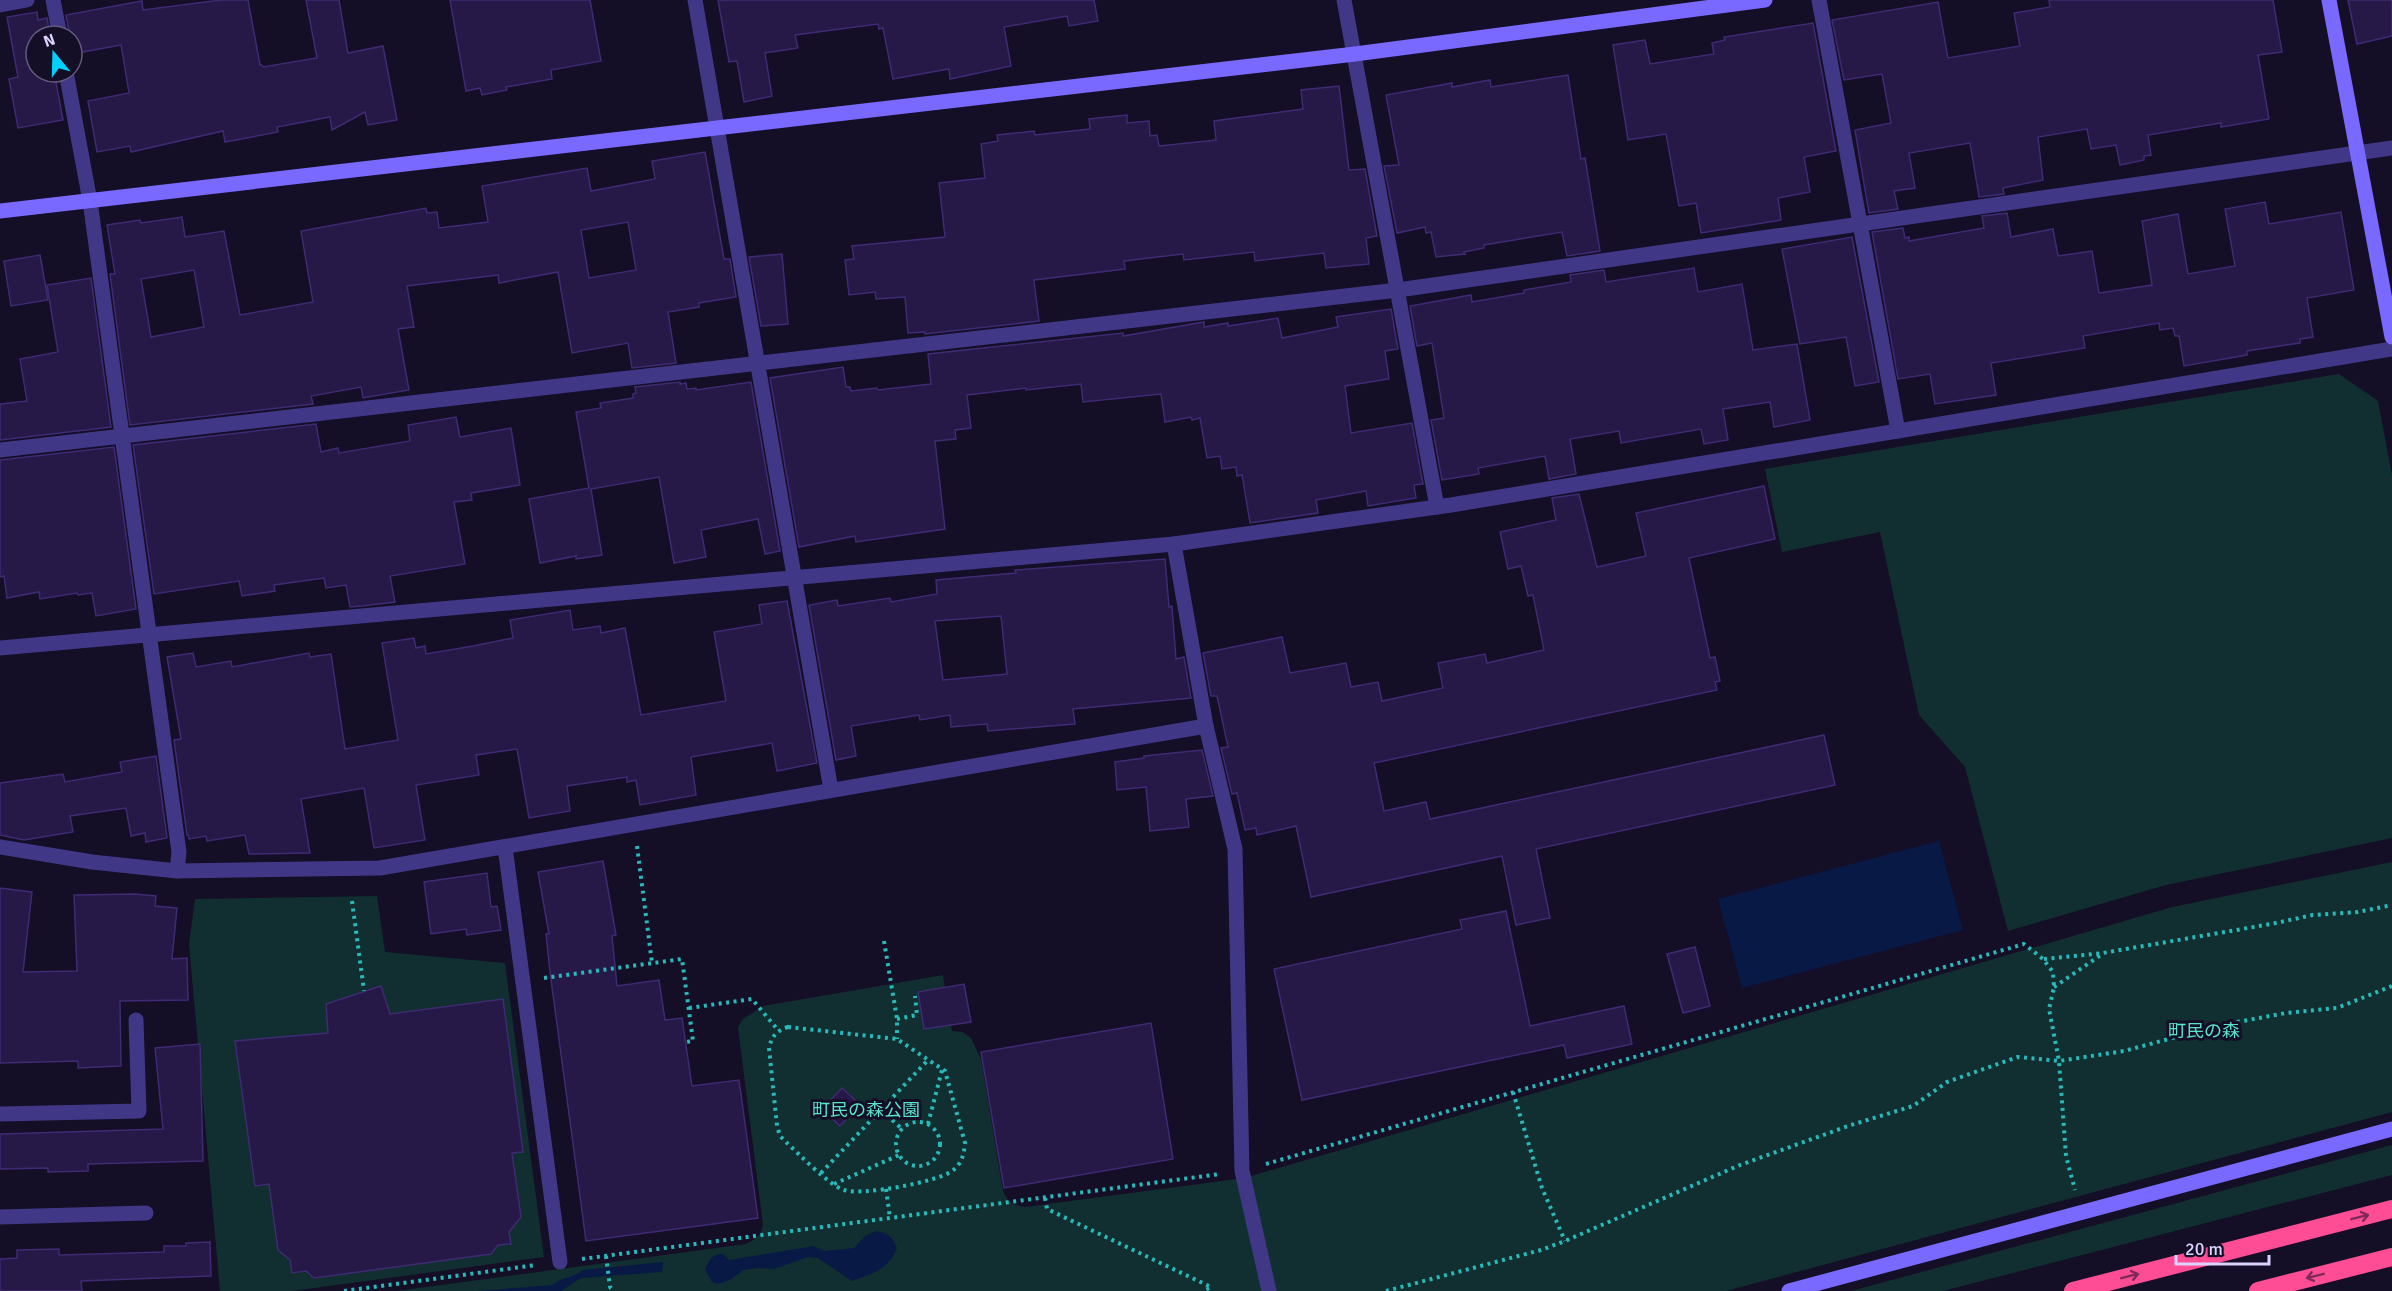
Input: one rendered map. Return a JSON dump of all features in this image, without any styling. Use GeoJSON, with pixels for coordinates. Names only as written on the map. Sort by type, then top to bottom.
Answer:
{"type":"FeatureCollection","features":[{"type":"Feature","properties":{"kind":"highway"},"geometry":{"type":"LineString","coordinates":[[2073,1291],[2392,1209]]}},
{"type":"Feature","properties":{"kind":"highway"},"geometry":{"type":"LineString","coordinates":[[2258,1291],[2392,1257]]}},
{"type":"Feature","properties":{"kind":"street"},"geometry":{"type":"LineString","coordinates":[[0,5],[27,0]]}},
{"type":"Feature","properties":{"kind":"street"},"geometry":{"type":"LineString","coordinates":[[53,0],[58,24]]}},
{"type":"Feature","properties":{"kind":"street"},"geometry":{"type":"LineString","coordinates":[[695,0],[831,790]]}},
{"type":"Feature","properties":{"kind":"street"},"geometry":{"type":"LineString","coordinates":[[1344,0],[1437,507]]}},
{"type":"Feature","properties":{"kind":"street"},"geometry":{"type":"LineString","coordinates":[[0,211],[1355,54],[1765,0]]}},
{"type":"Feature","properties":{"kind":"street"},"geometry":{"type":"LineString","coordinates":[[1819,0],[1898,431]]}},
{"type":"Feature","properties":{"kind":"street"},"geometry":{"type":"LineString","coordinates":[[2329,0],[2392,338]]}},
{"type":"Feature","properties":{"kind":"street"},"geometry":{"type":"LineString","coordinates":[[68,84],[90,201],[179,852],[177,871]]}},
{"type":"Feature","properties":{"kind":"street"},"geometry":{"type":"LineString","coordinates":[[0,450],[1398,290],[2392,148]]}},
{"type":"Feature","properties":{"kind":"street"},"geometry":{"type":"LineString","coordinates":[[0,648],[1174,544],[1437,507],[2392,349]]}},
{"type":"Feature","properties":{"kind":"street"},"geometry":{"type":"LineString","coordinates":[[1174,544],[1206,726],[1235,849],[1242,1171],[1269,1291]]}},
{"type":"Feature","properties":{"kind":"street"},"geometry":{"type":"LineString","coordinates":[[0,847],[92,862],[177,871],[380,868],[1206,726]]}},
{"type":"Feature","properties":{"kind":"street"},"geometry":{"type":"LineString","coordinates":[[505,847],[560,1262]]}},
{"type":"Feature","properties":{"kind":"street"},"geometry":{"type":"LineString","coordinates":[[0,1114],[139,1111],[136,1020]]}},
{"type":"Feature","properties":{"kind":"street"},"geometry":{"type":"LineString","coordinates":[[1789,1291],[2392,1129]]}},
{"type":"Feature","properties":{"kind":"street"},"geometry":{"type":"LineString","coordinates":[[0,1217],[146,1213]]}},
{"type":"Feature","properties":{"kind":"path"},"geometry":{"type":"LineString","coordinates":[[634,824],[652,963]]}},
{"type":"Feature","properties":{"kind":"path"},"geometry":{"type":"LineString","coordinates":[[352,902],[364,991]]}},
{"type":"Feature","properties":{"kind":"path"},"geometry":{"type":"LineString","coordinates":[[2043,959],[2103,953],[2313,915],[2358,912],[2392,905]]}},
{"type":"Feature","properties":{"kind":"path"},"geometry":{"type":"LineString","coordinates":[[884,941],[897,1018],[897,1039]]}},
{"type":"Feature","properties":{"kind":"path"},"geometry":{"type":"LineString","coordinates":[[344,1291],[1242,1171],[2024,944],[2043,959],[2053,972],[2054,987],[2049,1009],[2059,1060],[2066,1156],[2081,1212]]}},
{"type":"Feature","properties":{"kind":"path"},"geometry":{"type":"LineString","coordinates":[[2054,987],[2103,953]]}},
{"type":"Feature","properties":{"kind":"path"},"geometry":{"type":"LineString","coordinates":[[523,981],[682,959],[693,1041],[686,1042]]}},
{"type":"Feature","properties":{"kind":"path"},"geometry":{"type":"LineString","coordinates":[[1386,1291],[1541,1250],[1740,1165],[1851,1125],[1913,1106],[1947,1082],[2018,1057],[2059,1060],[2124,1051],[2221,1025],[2286,1013],[2337,1008],[2392,986]]}},
{"type":"Feature","properties":{"kind":"path"},"geometry":{"type":"LineString","coordinates":[[897,1018],[917,1015],[915,996]]}},
{"type":"Feature","properties":{"kind":"path"},"geometry":{"type":"LineString","coordinates":[[689,1008],[752,999],[778,1030]]}},
{"type":"Feature","properties":{"kind":"path"},"geometry":{"type":"LineString","coordinates":[[798,1027],[897,1039],[945,1071],[965,1143],[960,1163],[943,1176],[886,1190],[843,1190],[834,1184],[780,1136],[769,1048],[778,1030],[798,1027]]}},
{"type":"Feature","properties":{"kind":"path"},"geometry":{"type":"LineString","coordinates":[[821,1173],[928,1060]]}},
{"type":"Feature","properties":{"kind":"path"},"geometry":{"type":"LineString","coordinates":[[928,1124],[942,1070]]}},
{"type":"Feature","properties":{"kind":"path"},"geometry":{"type":"LineString","coordinates":[[1513,1092],[1542,1188],[1565,1241]]}},
{"type":"Feature","properties":{"kind":"path"},"geometry":{"type":"LineString","coordinates":[[881,1110],[902,1129]]}},
{"type":"Feature","properties":{"kind":"path"},"geometry":{"type":"LineString","coordinates":[[918,1121],[935,1129],[940,1137],[940,1146],[938,1155],[932,1162],[914,1165],[899,1155],[896,1146],[902,1129],[918,1121]]}},
{"type":"Feature","properties":{"kind":"path"},"geometry":{"type":"LineString","coordinates":[[834,1184],[899,1155]]}},
{"type":"Feature","properties":{"kind":"path"},"geometry":{"type":"LineString","coordinates":[[886,1190],[890,1218]]}},
{"type":"Feature","properties":{"kind":"path"},"geometry":{"type":"LineString","coordinates":[[1045,1198],[1047,1209],[1211,1287],[1203,1291]]}},
{"type":"Feature","properties":{"kind":"path"},"geometry":{"type":"LineString","coordinates":[[606,1256],[610,1287],[614,1291]]}},
{"type":"Feature","properties":{"kind":"green space"},"geometry":{"type":"Polygon","coordinates":[[[2339,374],[2378,401],[2392,475],[2392,838],[2166,885],[2008,931],[1965,767],[1919,715],[1880,532],[1782,552],[1765,469],[2339,374]]]}},
{"type":"Feature","properties":{"kind":"green space","name":"町民の森"},"geometry":{"type":"Polygon","coordinates":[[[2392,862],[2392,1112],[1726,1291],[396,1291],[746,1244],[755,1239],[763,1225],[738,1027],[743,1019],[763,1006],[943,975],[952,1031],[963,1032],[971,1038],[981,1059],[1003,1191],[1011,1203],[1025,1207],[1244,1178],[2172,907],[2392,862]]]}},
{"type":"Feature","properties":{"kind":"green space"},"geometry":{"type":"Polygon","coordinates":[[[377,896],[385,952],[505,963],[544,1257],[292,1291],[220,1291],[189,944],[195,899],[377,896]]]}},
{"type":"Feature","properties":{"kind":"green space"},"geometry":{"type":"Polygon","coordinates":[[[2392,1145],[2392,1175],[1943,1291],[1851,1291],[2392,1145]]]}},
{"type":"Feature","properties":{"kind":"water"},"geometry":{"type":"Polygon","coordinates":[[[1939,841],[1963,930],[1742,988],[1718,899],[1939,841]]]}},
{"type":"Feature","properties":{"kind":"water"},"geometry":{"type":"Polygon","coordinates":[[[876,1231],[887,1234],[893,1241],[897,1248],[894,1255],[879,1270],[852,1281],[818,1258],[808,1257],[774,1269],[743,1270],[730,1280],[718,1284],[712,1282],[705,1269],[708,1262],[719,1254],[723,1254],[729,1260],[814,1246],[824,1251],[854,1248],[865,1236],[876,1231]]]}},
{"type":"Feature","properties":{"kind":"water"},"geometry":{"type":"Polygon","coordinates":[[[663,1262],[662,1272],[581,1278],[561,1291],[478,1291],[552,1285],[583,1270],[663,1262]]]}},
{"type":"Feature","properties":{"kind":"building"},"geometry":{"type":"Polygon","coordinates":[[[221,0],[248,0],[260,65],[263,67],[317,58],[306,0],[339,0],[348,53],[383,46],[397,120],[368,125],[365,112],[332,130],[330,117],[277,127],[278,132],[225,142],[223,131],[131,152],[130,146],[97,152],[88,101],[129,93],[121,45],[84,52],[84,24],[68,24],[66,15],[142,1],[143,10],[221,0]]]}},
{"type":"Feature","properties":{"kind":"building"},"geometry":{"type":"Polygon","coordinates":[[[450,0],[590,0],[601,61],[551,70],[552,79],[506,87],[507,90],[482,95],[480,88],[466,91],[450,0]]]}},
{"type":"Feature","properties":{"kind":"building"},"geometry":{"type":"Polygon","coordinates":[[[718,0],[1094,0],[1098,21],[1069,26],[1067,16],[1004,27],[1011,66],[950,79],[949,69],[893,79],[883,28],[879,29],[878,24],[795,35],[798,48],[765,53],[772,96],[744,102],[737,61],[729,62],[718,0]]]}},
{"type":"Feature","properties":{"kind":"building"},"geometry":{"type":"Polygon","coordinates":[[[2049,0],[2273,0],[2282,52],[2258,55],[2269,119],[2221,127],[2221,123],[2148,135],[2151,155],[2144,156],[2144,160],[2120,165],[2116,145],[2091,149],[2087,129],[2038,137],[2043,180],[2003,188],[2004,194],[1979,197],[1970,143],[1909,153],[1915,188],[1894,191],[1898,209],[1869,213],[1855,130],[1891,123],[1882,74],[1844,80],[1832,20],[1938,2],[1948,58],[2020,46],[2014,13],[2050,7],[2049,0]]]}},
{"type":"Feature","properties":{"kind":"building"},"geometry":{"type":"Polygon","coordinates":[[[2348,0],[2392,0],[2392,36],[2357,44],[2348,0]]]}},
{"type":"Feature","properties":{"kind":"building"},"geometry":{"type":"Polygon","coordinates":[[[37,12],[38,20],[47,18],[48,24],[24,24],[24,84],[56,84],[63,120],[18,128],[9,79],[18,77],[7,17],[37,12]]]}},
{"type":"Feature","properties":{"kind":"building"},"geometry":{"type":"Polygon","coordinates":[[[1813,23],[1836,151],[1804,157],[1810,192],[1778,198],[1781,220],[1701,233],[1696,203],[1679,206],[1666,134],[1628,140],[1613,45],[1645,40],[1650,64],[1714,54],[1712,43],[1725,40],[1724,37],[1813,23]]]}},
{"type":"Feature","properties":{"kind":"building"},"geometry":{"type":"Polygon","coordinates":[[[1568,75],[1581,159],[1585,158],[1600,251],[1567,256],[1562,232],[1484,245],[1484,248],[1464,252],[1465,254],[1436,257],[1431,232],[1426,233],[1425,227],[1397,233],[1384,166],[1399,165],[1386,95],[1452,83],[1452,87],[1490,80],[1491,87],[1568,75]]]}},
{"type":"Feature","properties":{"kind":"building"},"geometry":{"type":"Polygon","coordinates":[[[1339,86],[1349,170],[1365,169],[1377,236],[1366,238],[1369,264],[1326,268],[1324,253],[1255,261],[1254,252],[1184,260],[1183,254],[1124,261],[1125,269],[1034,280],[1039,321],[925,334],[925,332],[908,333],[905,297],[876,299],[875,292],[849,295],[845,260],[854,259],[852,246],[945,237],[939,183],[985,178],[981,144],[998,141],[997,135],[1034,131],[1035,135],[1090,129],[1089,119],[1127,115],[1127,123],[1149,121],[1150,136],[1157,135],[1159,146],[1216,140],[1214,121],[1303,109],[1301,90],[1339,86]]]}},
{"type":"Feature","properties":{"kind":"building"},"geometry":{"type":"Polygon","coordinates":[[[705,152],[724,259],[730,259],[736,297],[699,303],[699,307],[668,312],[676,363],[632,368],[628,343],[572,353],[558,272],[499,283],[498,275],[407,286],[414,327],[398,329],[409,390],[363,398],[361,387],[311,396],[313,404],[130,425],[110,274],[115,274],[107,225],[182,217],[185,237],[224,231],[240,315],[313,302],[301,231],[426,208],[427,213],[437,212],[439,228],[488,222],[482,186],[587,168],[591,191],[655,179],[652,161],[705,152]],[[628,222],[581,230],[589,278],[636,270],[628,222]],[[194,270],[141,279],[151,337],[204,327],[194,270]]]}},
{"type":"Feature","properties":{"kind":"building"},"geometry":{"type":"Polygon","coordinates":[[[2265,202],[2269,224],[2341,212],[2354,290],[2307,298],[2313,337],[2300,339],[2300,343],[2247,351],[2247,355],[2184,366],[2179,336],[2175,336],[2173,328],[2160,330],[2159,323],[2083,336],[2085,348],[1991,363],[1996,395],[1935,404],[1930,374],[1898,379],[1872,232],[1903,228],[1905,238],[1909,237],[1909,241],[1984,228],[1982,216],[2007,213],[2011,237],[2053,229],[2058,256],[2092,251],[2099,293],[2152,285],[2142,221],[2178,214],[2188,274],[2235,266],[2225,209],[2265,202]]]}},
{"type":"Feature","properties":{"kind":"building"},"geometry":{"type":"Polygon","coordinates":[[[1852,237],[1879,382],[1855,386],[1846,337],[1800,344],[1782,249],[1852,237]]]}},
{"type":"Feature","properties":{"kind":"building"},"geometry":{"type":"Polygon","coordinates":[[[782,254],[788,324],[761,326],[749,257],[782,254]]]}},
{"type":"Feature","properties":{"kind":"building"},"geometry":{"type":"Polygon","coordinates":[[[40,255],[48,300],[11,306],[4,261],[40,255]]]}},
{"type":"Feature","properties":{"kind":"building"},"geometry":{"type":"Polygon","coordinates":[[[1694,268],[1698,292],[1742,284],[1753,350],[1797,344],[1810,420],[1774,427],[1770,402],[1723,409],[1728,440],[1704,444],[1701,429],[1621,443],[1619,431],[1570,439],[1576,474],[1549,479],[1545,456],[1478,468],[1479,474],[1442,480],[1431,420],[1444,418],[1432,343],[1417,346],[1410,306],[1471,295],[1472,302],[1524,293],[1524,290],[1571,282],[1570,275],[1604,270],[1606,282],[1694,268]]]}},
{"type":"Feature","properties":{"kind":"building"},"geometry":{"type":"Polygon","coordinates":[[[91,278],[111,427],[0,440],[0,404],[27,401],[20,359],[58,352],[47,285],[91,278]]]}},
{"type":"Feature","properties":{"kind":"building"},"geometry":{"type":"Polygon","coordinates":[[[1391,309],[1398,349],[1385,351],[1389,379],[1345,386],[1351,433],[1412,423],[1423,484],[1414,485],[1416,498],[1368,506],[1366,491],[1316,500],[1318,513],[1250,523],[1242,475],[1237,476],[1236,467],[1222,469],[1220,456],[1207,458],[1200,418],[1192,420],[1191,417],[1165,422],[1161,394],[1083,402],[1081,384],[1026,390],[1026,388],[967,395],[971,428],[955,430],[956,439],[935,441],[945,529],[856,542],[855,536],[799,547],[770,378],[843,367],[846,387],[850,387],[851,391],[877,388],[878,390],[931,384],[928,354],[1123,333],[1123,336],[1204,322],[1204,327],[1228,323],[1228,326],[1278,318],[1282,338],[1338,327],[1336,317],[1391,309]]]}},
{"type":"Feature","properties":{"kind":"building"},"geometry":{"type":"Polygon","coordinates":[[[680,382],[680,384],[686,383],[687,389],[696,388],[696,390],[751,382],[780,551],[765,554],[758,519],[701,530],[706,557],[674,563],[659,477],[591,489],[602,555],[576,559],[576,556],[540,563],[529,499],[589,488],[576,412],[601,408],[600,403],[633,398],[633,394],[636,393],[635,387],[680,382]]]}},
{"type":"Feature","properties":{"kind":"building"},"geometry":{"type":"Polygon","coordinates":[[[456,417],[460,437],[511,428],[520,485],[471,493],[472,500],[454,502],[465,564],[390,576],[395,602],[362,606],[350,607],[346,585],[326,588],[324,578],[274,585],[275,591],[242,596],[239,581],[154,594],[133,445],[316,424],[321,452],[338,448],[339,453],[410,441],[408,425],[456,417]]]}},
{"type":"Feature","properties":{"kind":"building"},"geometry":{"type":"Polygon","coordinates":[[[114,447],[136,609],[96,616],[92,593],[40,599],[39,592],[7,598],[4,576],[0,577],[0,460],[114,447]]]}},
{"type":"Feature","properties":{"kind":"building"},"geometry":{"type":"Polygon","coordinates":[[[1764,486],[1775,539],[1689,558],[1710,658],[1715,657],[1720,681],[1715,682],[1717,690],[1374,763],[1384,811],[1426,802],[1430,819],[1824,735],[1835,785],[1536,849],[1550,918],[1516,925],[1502,856],[1311,897],[1296,826],[1257,835],[1256,828],[1245,830],[1237,793],[1232,794],[1221,748],[1228,747],[1217,696],[1211,696],[1203,653],[1282,637],[1290,673],[1346,663],[1351,687],[1378,682],[1382,701],[1443,688],[1438,663],[1485,654],[1487,663],[1544,650],[1533,595],[1528,596],[1521,566],[1508,569],[1500,532],[1556,520],[1552,498],[1579,494],[1597,567],[1646,556],[1636,513],[1764,486]]]}},
{"type":"Feature","properties":{"kind":"building"},"geometry":{"type":"Polygon","coordinates":[[[1165,559],[1169,607],[1172,606],[1176,659],[1184,657],[1191,698],[1073,709],[1075,724],[988,731],[987,724],[951,727],[950,715],[920,720],[919,715],[851,726],[856,756],[836,760],[809,605],[837,600],[838,606],[890,598],[891,602],[937,594],[936,580],[1016,573],[1015,570],[1165,559]],[[1001,616],[935,621],[943,680],[1007,674],[1001,616]]]}},
{"type":"Feature","properties":{"kind":"building"},"geometry":{"type":"Polygon","coordinates":[[[787,601],[817,763],[777,771],[772,743],[691,757],[696,795],[640,805],[636,780],[627,782],[627,777],[567,786],[570,811],[529,818],[517,749],[476,755],[479,775],[416,785],[425,840],[374,848],[364,788],[301,799],[310,853],[249,854],[245,835],[207,841],[206,836],[189,839],[187,835],[174,740],[181,739],[167,657],[193,653],[196,667],[231,661],[232,667],[309,653],[310,657],[331,654],[345,749],[398,740],[382,643],[414,638],[416,648],[425,646],[426,654],[473,646],[513,638],[510,620],[570,610],[573,630],[600,626],[601,633],[625,628],[641,715],[726,701],[714,632],[762,624],[759,605],[787,601]]]}},
{"type":"Feature","properties":{"kind":"building"},"geometry":{"type":"Polygon","coordinates":[[[1202,750],[1213,796],[1186,799],[1189,827],[1150,831],[1146,787],[1117,790],[1115,762],[1144,758],[1144,756],[1202,750]]]}},
{"type":"Feature","properties":{"kind":"building"},"geometry":{"type":"Polygon","coordinates":[[[156,756],[167,838],[146,842],[145,833],[131,836],[126,808],[70,816],[73,832],[24,840],[0,835],[0,783],[63,774],[65,782],[122,772],[120,762],[156,756]]]}},
{"type":"Feature","properties":{"kind":"building"},"geometry":{"type":"Polygon","coordinates":[[[603,861],[616,935],[612,936],[617,986],[659,980],[665,1020],[682,1018],[692,1086],[739,1080],[758,1218],[586,1241],[550,972],[546,934],[549,934],[538,872],[603,861]]]}},
{"type":"Feature","properties":{"kind":"building"},"geometry":{"type":"Polygon","coordinates":[[[487,873],[491,907],[497,906],[501,930],[467,935],[466,929],[431,934],[424,882],[487,873]]]}},
{"type":"Feature","properties":{"kind":"building"},"geometry":{"type":"Polygon","coordinates":[[[0,888],[32,892],[23,972],[77,971],[74,895],[156,896],[155,906],[177,908],[172,959],[187,958],[188,1000],[120,1001],[121,1066],[78,1068],[78,1061],[0,1063],[0,888]]]}},
{"type":"Feature","properties":{"kind":"building"},"geometry":{"type":"Polygon","coordinates":[[[1506,911],[1530,1026],[1624,1006],[1632,1044],[1567,1058],[1564,1045],[1302,1100],[1274,969],[1462,929],[1460,920],[1506,911]]]}},
{"type":"Feature","properties":{"kind":"building"},"geometry":{"type":"Polygon","coordinates":[[[1695,947],[1710,1006],[1683,1013],[1667,954],[1695,947]]]}},
{"type":"Feature","properties":{"kind":"building"},"geometry":{"type":"Polygon","coordinates":[[[964,984],[971,1022],[924,1029],[918,992],[964,984]]]}},
{"type":"Feature","properties":{"kind":"building"},"geometry":{"type":"Polygon","coordinates":[[[381,986],[390,1014],[503,999],[523,1152],[512,1153],[521,1217],[509,1232],[511,1244],[498,1245],[491,1254],[314,1278],[306,1271],[292,1273],[290,1260],[278,1250],[269,1184],[255,1186],[235,1041],[328,1033],[326,1004],[381,986]]]}},
{"type":"Feature","properties":{"kind":"building"},"geometry":{"type":"Polygon","coordinates":[[[1151,1023],[1173,1159],[1004,1188],[981,1052],[1151,1023]]]}},
{"type":"Feature","properties":{"kind":"building"},"geometry":{"type":"Polygon","coordinates":[[[200,1044],[203,1161],[88,1164],[88,1171],[48,1172],[48,1168],[0,1169],[0,1134],[163,1129],[155,1048],[200,1044]]]}},
{"type":"Feature","properties":{"kind":"building"},"geometry":{"type":"Polygon","coordinates":[[[842,1088],[860,1105],[840,1126],[822,1109],[842,1088]]]}},
{"type":"Feature","properties":{"kind":"building"},"geometry":{"type":"Polygon","coordinates":[[[210,1242],[211,1276],[81,1281],[82,1291],[0,1291],[0,1259],[17,1258],[17,1250],[59,1249],[59,1255],[164,1252],[164,1246],[186,1246],[186,1243],[210,1242]]]}},
{"type":"Feature","properties":{"kind":"park label","name":"町民の森公園"},"geometry":{"type":"Point","coordinates":[866,1110]}}]}
